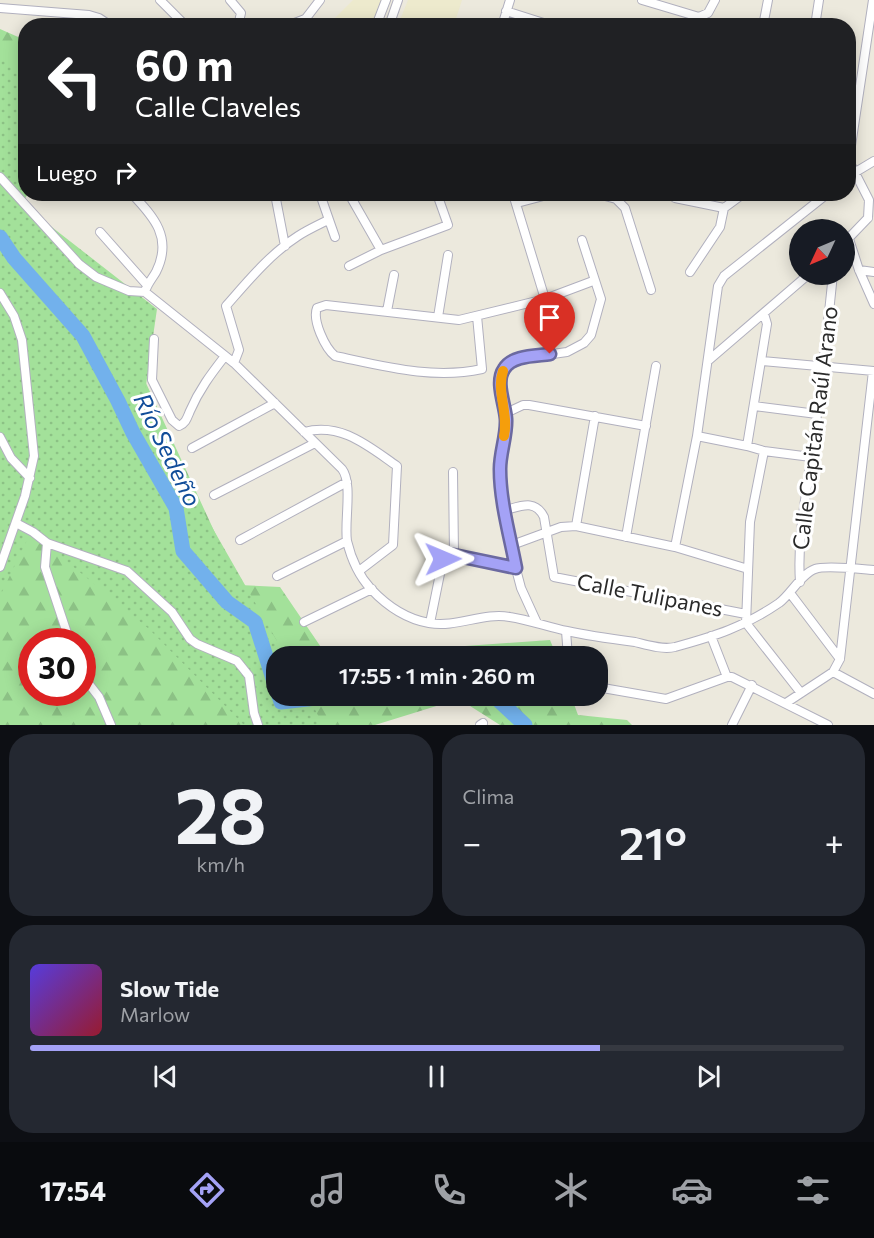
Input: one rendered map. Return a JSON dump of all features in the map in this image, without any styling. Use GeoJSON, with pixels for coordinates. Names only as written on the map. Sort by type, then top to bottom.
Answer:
{"type":"FeatureCollection","features":[{"type":"Feature","properties":{"kind":"street"},"geometry":{"type":"LineString","coordinates":[[160,0],[178,18]]}},
{"type":"Feature","properties":{"kind":"street"},"geometry":{"type":"LineString","coordinates":[[230,0],[241,13],[239,18]]}},
{"type":"Feature","properties":{"kind":"street"},"geometry":{"type":"LineString","coordinates":[[305,18],[320,0]]}},
{"type":"Feature","properties":{"kind":"street"},"geometry":{"type":"LineString","coordinates":[[379,18],[386,0]]}},
{"type":"Feature","properties":{"kind":"street"},"geometry":{"type":"LineString","coordinates":[[392,18],[398,0]]}},
{"type":"Feature","properties":{"kind":"street"},"geometry":{"type":"LineString","coordinates":[[504,18],[510,0]]}},
{"type":"Feature","properties":{"kind":"street"},"geometry":{"type":"LineString","coordinates":[[642,0],[699,17],[708,14],[716,0]]}},
{"type":"Feature","properties":{"kind":"street"},"geometry":{"type":"LineString","coordinates":[[765,18],[768,0]]}},
{"type":"Feature","properties":{"kind":"street"},"geometry":{"type":"LineString","coordinates":[[816,18],[819,0]]}},
{"type":"Feature","properties":{"kind":"street"},"geometry":{"type":"LineString","coordinates":[[856,113],[873,0]]}},
{"type":"Feature","properties":{"kind":"street"},"geometry":{"type":"LineString","coordinates":[[0,8],[89,15],[99,18]]}},
{"type":"Feature","properties":{"kind":"street"},"geometry":{"type":"LineString","coordinates":[[506,11],[528,18]]}},
{"type":"Feature","properties":{"kind":"street"},"geometry":{"type":"LineString","coordinates":[[856,172],[874,161]]}},
{"type":"Feature","properties":{"kind":"street"},"geometry":{"type":"LineString","coordinates":[[0,177],[18,197]]}},
{"type":"Feature","properties":{"kind":"street"},"geometry":{"type":"LineString","coordinates":[[855,233],[871,218],[869,200],[856,180]]}},
{"type":"Feature","properties":{"kind":"street"},"geometry":{"type":"LineString","coordinates":[[22,201],[79,264],[96,277],[129,291],[146,289]]}},
{"type":"Feature","properties":{"kind":"street"},"geometry":{"type":"LineString","coordinates":[[139,201],[160,228],[162,242],[156,271],[146,289]]}},
{"type":"Feature","properties":{"kind":"street"},"geometry":{"type":"LineString","coordinates":[[276,201],[285,246]]}},
{"type":"Feature","properties":{"kind":"street"},"geometry":{"type":"LineString","coordinates":[[322,201],[335,237]]}},
{"type":"Feature","properties":{"kind":"street"},"geometry":{"type":"LineString","coordinates":[[353,201],[381,250]]}},
{"type":"Feature","properties":{"kind":"street"},"geometry":{"type":"LineString","coordinates":[[349,266],[381,250],[448,225],[439,201]]}},
{"type":"Feature","properties":{"kind":"street"},"geometry":{"type":"LineString","coordinates":[[525,201],[517,203],[544,299]]}},
{"type":"Feature","properties":{"kind":"street"},"geometry":{"type":"LineString","coordinates":[[618,201],[625,208],[651,290]]}},
{"type":"Feature","properties":{"kind":"street"},"geometry":{"type":"LineString","coordinates":[[690,201],[724,208]]}},
{"type":"Feature","properties":{"kind":"street"},"geometry":{"type":"LineString","coordinates":[[690,272],[720,227],[724,208],[734,201]]}},
{"type":"Feature","properties":{"kind":"street"},"geometry":{"type":"LineString","coordinates":[[675,547],[697,436],[720,280],[818,201]]}},
{"type":"Feature","properties":{"kind":"street"},"geometry":{"type":"LineString","coordinates":[[234,363],[239,350],[226,306],[258,270],[285,246],[297,236],[328,220]]}},
{"type":"Feature","properties":{"kind":"street"},"geometry":{"type":"LineString","coordinates":[[100,232],[146,289],[234,363],[345,473],[347,541],[359,571],[372,589],[403,615],[430,623],[450,624],[499,616],[566,631],[670,648],[727,632],[746,623],[779,602],[818,568],[874,570]]}},
{"type":"Feature","properties":{"kind":"street"},"geometry":{"type":"LineString","coordinates":[[537,623],[521,588],[500,482],[506,428],[501,383],[504,368],[517,359],[567,351],[589,339],[601,299],[582,240]]}},
{"type":"Feature","properties":{"kind":"street"},"geometry":{"type":"LineString","coordinates":[[438,317],[448,255]]}},
{"type":"Feature","properties":{"kind":"street"},"geometry":{"type":"LineString","coordinates":[[855,260],[874,304]]}},
{"type":"Feature","properties":{"kind":"street"},"geometry":{"type":"LineString","coordinates":[[859,270],[874,272]]}},
{"type":"Feature","properties":{"kind":"street"},"geometry":{"type":"LineString","coordinates":[[387,311],[394,275]]}},
{"type":"Feature","properties":{"kind":"street"},"geometry":{"type":"LineString","coordinates":[[477,316],[482,369],[458,373],[408,371],[332,354],[315,316],[317,308],[326,304],[459,320],[544,299],[594,281]]}},
{"type":"Feature","properties":{"kind":"street"},"geometry":{"type":"LineString","coordinates":[[709,360],[797,285]]}},
{"type":"Feature","properties":{"kind":"street","name":"Calle Capitán Raúl Arano"},"geometry":{"type":"LineString","coordinates":[[800,582],[799,560],[804,508],[832,285]]}},
{"type":"Feature","properties":{"kind":"street"},"geometry":{"type":"LineString","coordinates":[[0,294],[14,316],[22,340],[34,456],[30,478],[0,567]]}},
{"type":"Feature","properties":{"kind":"street"},"geometry":{"type":"LineString","coordinates":[[747,446],[767,324],[764,314]]}},
{"type":"Feature","properties":{"kind":"street"},"geometry":{"type":"LineString","coordinates":[[154,339],[152,380],[172,420],[179,426],[186,422],[208,378],[225,356]]}},
{"type":"Feature","properties":{"kind":"street"},"geometry":{"type":"LineString","coordinates":[[762,361],[874,371],[840,659],[834,672],[786,703]]}},
{"type":"Feature","properties":{"kind":"street"},"geometry":{"type":"LineString","coordinates":[[626,537],[656,366]]}},
{"type":"Feature","properties":{"kind":"street"},"geometry":{"type":"LineString","coordinates":[[192,448],[275,403]]}},
{"type":"Feature","properties":{"kind":"street"},"geometry":{"type":"LineString","coordinates":[[506,413],[523,405],[529,405],[646,426]]}},
{"type":"Feature","properties":{"kind":"street"},"geometry":{"type":"LineString","coordinates":[[754,406],[817,414]]}},
{"type":"Feature","properties":{"kind":"street"},"geometry":{"type":"LineString","coordinates":[[576,526],[595,416]]}},
{"type":"Feature","properties":{"kind":"street"},"geometry":{"type":"LineString","coordinates":[[304,432],[325,429],[348,434],[397,466],[393,545],[359,571]]}},
{"type":"Feature","properties":{"kind":"street"},"geometry":{"type":"LineString","coordinates":[[697,436],[764,451],[811,457]]}},
{"type":"Feature","properties":{"kind":"street"},"geometry":{"type":"LineString","coordinates":[[0,437],[11,458],[30,478]]}},
{"type":"Feature","properties":{"kind":"street"},"geometry":{"type":"LineString","coordinates":[[214,495],[315,443]]}},
{"type":"Feature","properties":{"kind":"street"},"geometry":{"type":"LineString","coordinates":[[764,451],[750,522],[746,623],[801,693]]}},
{"type":"Feature","properties":{"kind":"street"},"geometry":{"type":"LineString","coordinates":[[450,556],[453,472]]}},
{"type":"Feature","properties":{"kind":"street"},"geometry":{"type":"LineString","coordinates":[[240,540],[347,482]]}},
{"type":"Feature","properties":{"kind":"street"},"geometry":{"type":"LineString","coordinates":[[506,510],[527,504],[537,507],[544,517],[547,533]]}},
{"type":"Feature","properties":{"kind":"street"},"geometry":{"type":"LineString","coordinates":[[16,523],[47,543],[132,574],[172,612],[190,639],[237,661],[249,676],[258,725]]}},
{"type":"Feature","properties":{"kind":"street"},"geometry":{"type":"LineString","coordinates":[[512,545],[561,527],[576,526],[675,547],[748,569]]}},
{"type":"Feature","properties":{"kind":"street","name":"Calle Tulipanes"},"geometry":{"type":"LineString","coordinates":[[547,533],[554,577],[746,614]]}},
{"type":"Feature","properties":{"kind":"street"},"geometry":{"type":"LineString","coordinates":[[277,576],[347,541]]}},
{"type":"Feature","properties":{"kind":"street"},"geometry":{"type":"LineString","coordinates":[[47,543],[45,567],[65,628]]}},
{"type":"Feature","properties":{"kind":"street"},"geometry":{"type":"LineString","coordinates":[[430,623],[443,559],[450,556],[516,568]]}},
{"type":"Feature","properties":{"kind":"street"},"geometry":{"type":"LineString","coordinates":[[304,622],[372,589]]}},
{"type":"Feature","properties":{"kind":"street"},"geometry":{"type":"LineString","coordinates":[[790,593],[840,659]]}},
{"type":"Feature","properties":{"kind":"street"},"geometry":{"type":"LineString","coordinates":[[566,631],[567,646]]}},
{"type":"Feature","properties":{"kind":"street"},"geometry":{"type":"LineString","coordinates":[[711,636],[727,676]]}},
{"type":"Feature","properties":{"kind":"street"},"geometry":{"type":"LineString","coordinates":[[834,672],[874,694]]}},
{"type":"Feature","properties":{"kind":"street"},"geometry":{"type":"LineString","coordinates":[[608,689],[666,699],[727,676],[737,677],[828,725]]}},
{"type":"Feature","properties":{"kind":"street"},"geometry":{"type":"LineString","coordinates":[[732,725],[752,685]]}},
{"type":"Feature","properties":{"kind":"street"},"geometry":{"type":"LineString","coordinates":[[96,693],[111,725]]}},
{"type":"Feature","properties":{"kind":"shaded area"},"geometry":{"type":"Polygon","coordinates":[[[353,0],[382,0],[376,18],[335,18],[353,0]]]}},
{"type":"Feature","properties":{"kind":"shaded area"},"geometry":{"type":"Polygon","coordinates":[[[408,0],[462,0],[456,18],[401,18],[408,0]]]}},
{"type":"Feature","properties":{"kind":"green space"},"geometry":{"type":"Polygon","coordinates":[[[0,29],[18,37],[18,201],[24,201],[16,220],[134,357],[239,585],[280,587],[320,646],[266,646],[266,706],[436,706],[375,725],[0,725],[0,29]]]}},
{"type":"Feature","properties":{"kind":"green space"},"geometry":{"type":"Polygon","coordinates":[[[0,56],[18,68],[18,201],[23,201],[21,203],[157,309],[143,406],[280,646],[266,646],[266,706],[313,706],[323,725],[244,725],[149,629],[31,532],[0,596],[0,56]]]}},
{"type":"Feature","properties":{"kind":"green space"},"geometry":{"type":"Polygon","coordinates":[[[550,640],[552,646],[466,646],[550,640]]]}},
{"type":"Feature","properties":{"kind":"green space"},"geometry":{"type":"Polygon","coordinates":[[[470,706],[575,706],[578,715],[627,720],[632,725],[500,725],[470,706]]]}},
{"type":"Feature","properties":{"kind":"waterway","name":"Río Sedeño"},"geometry":{"type":"LineString","coordinates":[[0,237],[14,258],[83,336],[133,433],[176,508],[183,551],[227,602],[255,622],[266,657]]}},
{"type":"Feature","properties":{"kind":"waterway","name":"Río Sedeño"},"geometry":{"type":"LineString","coordinates":[[505,706],[525,725]]}},
{"type":"Feature","properties":{"kind":"slow traffic"},"geometry":{"type":"LineString","coordinates":[[503,371],[501,383],[506,413],[504,436]]}},
{"type":"Feature","properties":{"kind":"route"},"geometry":{"type":"LineString","coordinates":[[443,559],[449,554],[516,568],[500,482],[500,454],[506,428],[501,378],[504,368],[517,359],[550,354]]}}]}
